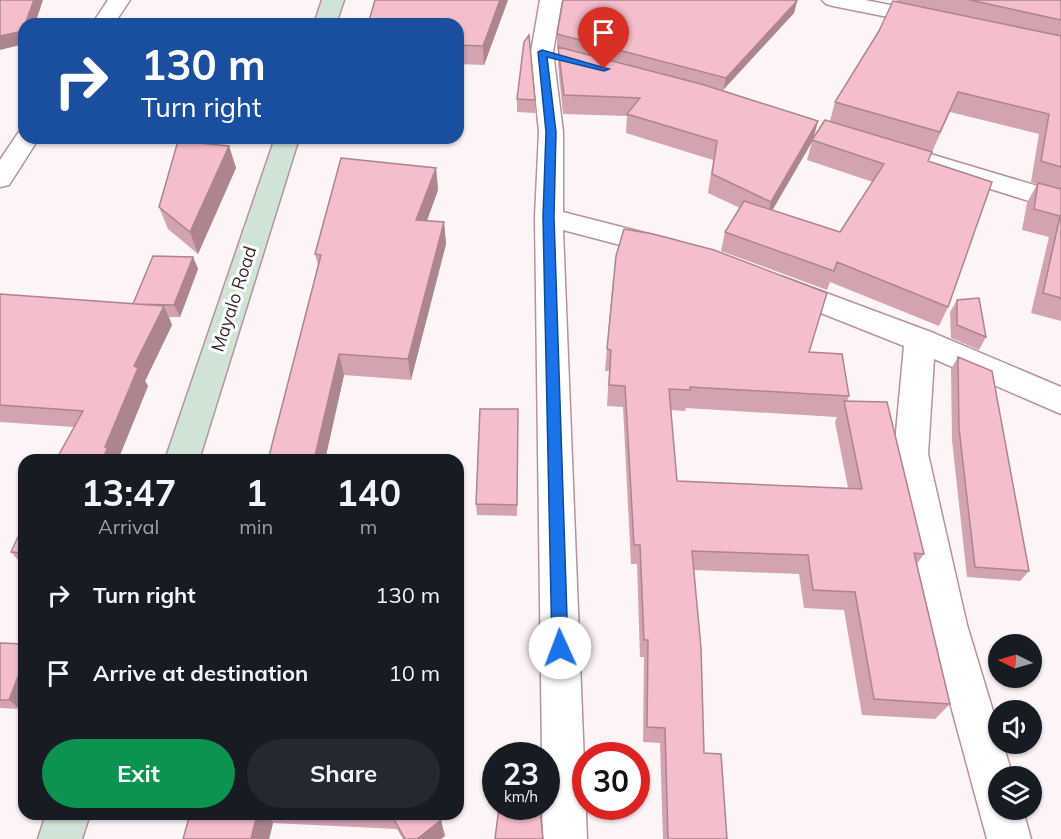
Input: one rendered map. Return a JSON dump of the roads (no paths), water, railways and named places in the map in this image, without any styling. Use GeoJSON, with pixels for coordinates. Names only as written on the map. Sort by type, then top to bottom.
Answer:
{"type":"FeatureCollection","features":[{"type":"Feature","properties":{"kind":"street"},"geometry":{"type":"LineString","coordinates":[[107,18],[119,0]]}},
{"type":"Feature","properties":{"kind":"street"},"geometry":{"type":"LineString","coordinates":[[327,18],[333,0]]}},
{"type":"Feature","properties":{"kind":"street"},"geometry":{"type":"LineString","coordinates":[[551,0],[553,55],[549,217],[565,839]]}},
{"type":"Feature","properties":{"kind":"street"},"geometry":{"type":"LineString","coordinates":[[833,0],[950,24]]}},
{"type":"Feature","properties":{"kind":"street"},"geometry":{"type":"LineString","coordinates":[[0,178],[23,144]]}},
{"type":"Feature","properties":{"kind":"street","name":"Mayalo Road"},"geometry":{"type":"LineString","coordinates":[[184,454],[285,144]]}},
{"type":"Feature","properties":{"kind":"street"},"geometry":{"type":"LineString","coordinates":[[890,150],[1061,202]]}},
{"type":"Feature","properties":{"kind":"street"},"geometry":{"type":"LineString","coordinates":[[549,217],[696,256]]}},
{"type":"Feature","properties":{"kind":"street"},"geometry":{"type":"LineString","coordinates":[[752,275],[920,340],[1061,401]]}},
{"type":"Feature","properties":{"kind":"street"},"geometry":{"type":"LineString","coordinates":[[920,340],[911,454],[948,625],[988,766]]}},
{"type":"Feature","properties":{"kind":"street"},"geometry":{"type":"LineString","coordinates":[[60,839],[66,820]]}},
{"type":"Feature","properties":{"kind":"street"},"geometry":{"type":"LineString","coordinates":[[1004,820],[1009,839]]}}]}
